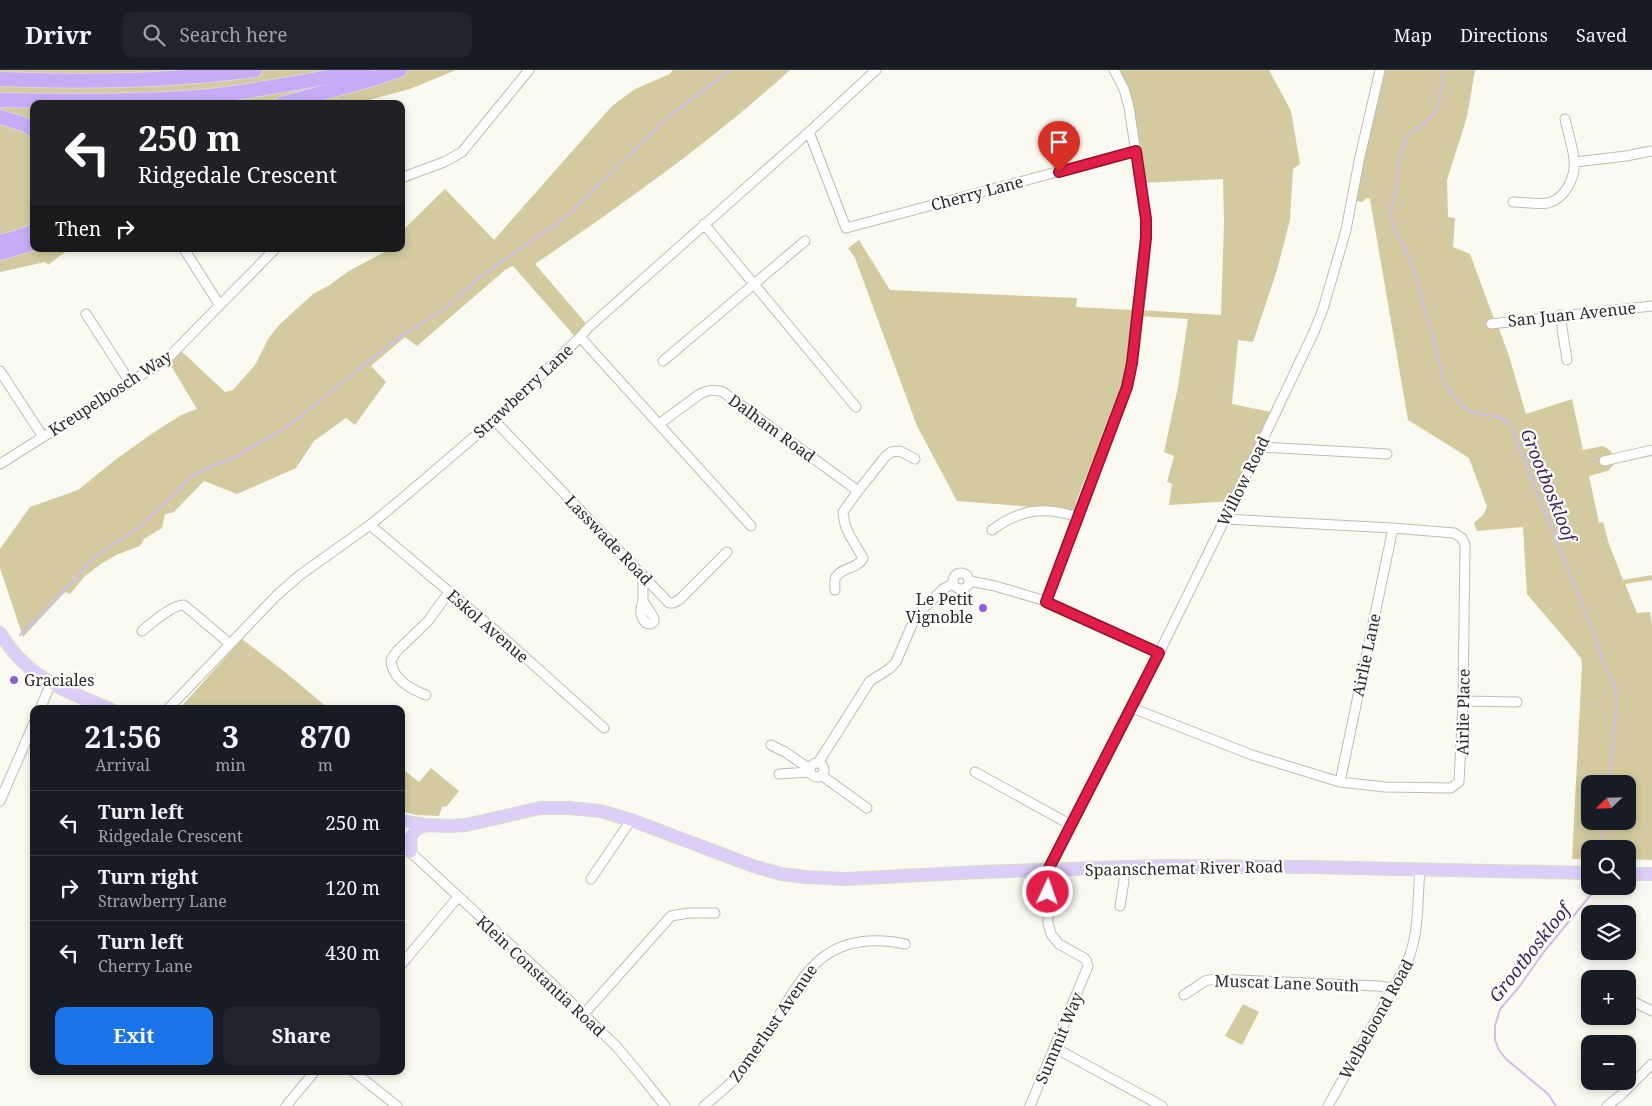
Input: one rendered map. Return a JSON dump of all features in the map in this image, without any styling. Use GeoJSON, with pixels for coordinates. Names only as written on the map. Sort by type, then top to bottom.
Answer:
{"type":"FeatureCollection","features":[{"type":"Feature","properties":{"kind":"highway"},"geometry":{"type":"LineString","coordinates":[[0,79],[79,82],[128,81],[202,77],[255,70]]}},
{"type":"Feature","properties":{"kind":"highway"},"geometry":{"type":"LineString","coordinates":[[145,100],[211,96],[284,86],[365,70]]}},
{"type":"Feature","properties":{"kind":"highway"},"geometry":{"type":"LineString","coordinates":[[296,100],[400,70]]}},
{"type":"Feature","properties":{"kind":"highway"},"geometry":{"type":"LineString","coordinates":[[0,100],[30,100]]}},
{"type":"Feature","properties":{"kind":"highway"},"geometry":{"type":"LineString","coordinates":[[0,117],[30,128]]}},
{"type":"Feature","properties":{"kind":"highway"},"geometry":{"type":"LineString","coordinates":[[0,242],[30,233]]}},
{"type":"Feature","properties":{"kind":"highway"},"geometry":{"type":"LineString","coordinates":[[0,253],[30,245]]}},
{"type":"Feature","properties":{"kind":"main road"},"geometry":{"type":"LineString","coordinates":[[0,633],[14,653],[38,676],[101,705]]}},
{"type":"Feature","properties":{"kind":"main road","name":"Spaanschemat River Road"},"geometry":{"type":"LineString","coordinates":[[405,821],[425,825],[449,826],[466,825],[527,810],[553,807],[601,811],[631,820],[752,866],[781,874],[845,879],[1185,866],[1581,873]]}},
{"type":"Feature","properties":{"kind":"main road"},"geometry":{"type":"LineString","coordinates":[[411,852],[410,837],[415,830],[425,825]]}},
{"type":"Feature","properties":{"kind":"main road"},"geometry":{"type":"LineString","coordinates":[[1636,874],[1652,874]]}},
{"type":"Feature","properties":{"kind":"street"},"geometry":{"type":"LineString","coordinates":[[405,177],[444,162],[462,152],[529,70]]}},
{"type":"Feature","properties":{"kind":"street","name":"Strawberry Lane"},"geometry":{"type":"LineString","coordinates":[[172,705],[276,595],[300,575],[370,525],[494,420],[580,338],[589,326],[809,132],[876,70]]}},
{"type":"Feature","properties":{"kind":"street"},"geometry":{"type":"LineString","coordinates":[[1046,602],[1122,401],[1132,363],[1146,238],[1146,219],[1129,107],[1124,90],[1114,70]]}},
{"type":"Feature","properties":{"kind":"street","name":"Willow Road"},"geometry":{"type":"LineString","coordinates":[[1048,870],[1132,708],[1225,519],[1299,365],[1323,309],[1346,230],[1359,161],[1380,70]]}},
{"type":"Feature","properties":{"kind":"street"},"geometry":{"type":"LineString","coordinates":[[1513,202],[1547,203],[1561,197],[1568,186],[1575,162],[1565,119]]}},
{"type":"Feature","properties":{"kind":"street","name":"Cherry Lane"},"geometry":{"type":"LineString","coordinates":[[809,132],[846,228],[1136,151]]}},
{"type":"Feature","properties":{"kind":"street"},"geometry":{"type":"LineString","coordinates":[[1575,162],[1652,151]]}},
{"type":"Feature","properties":{"kind":"street"},"geometry":{"type":"LineString","coordinates":[[704,224],[856,407]]}},
{"type":"Feature","properties":{"kind":"street"},"geometry":{"type":"LineString","coordinates":[[663,361],[805,241]]}},
{"type":"Feature","properties":{"kind":"street"},"geometry":{"type":"LineString","coordinates":[[186,252],[220,304]]}},
{"type":"Feature","properties":{"kind":"street","name":"Kreupelbosch Way"},"geometry":{"type":"LineString","coordinates":[[0,464],[167,358],[272,252]]}},
{"type":"Feature","properties":{"kind":"street","name":"San Juan Avenue"},"geometry":{"type":"LineString","coordinates":[[1491,324],[1652,306]]}},
{"type":"Feature","properties":{"kind":"street"},"geometry":{"type":"LineString","coordinates":[[86,314],[130,382]]}},
{"type":"Feature","properties":{"kind":"street"},"geometry":{"type":"LineString","coordinates":[[1560,315],[1567,360]]}},
{"type":"Feature","properties":{"kind":"street"},"geometry":{"type":"LineString","coordinates":[[580,338],[751,526]]}},
{"type":"Feature","properties":{"kind":"street"},"geometry":{"type":"LineString","coordinates":[[0,371],[42,437]]}},
{"type":"Feature","properties":{"kind":"street","name":"Dalham Road"},"geometry":{"type":"LineString","coordinates":[[659,424],[700,394],[712,389],[717,390],[731,398],[858,491]]}},
{"type":"Feature","properties":{"kind":"street","name":"Lasswade Road"},"geometry":{"type":"LineString","coordinates":[[494,420],[666,601],[673,603],[679,600],[727,552]]}},
{"type":"Feature","properties":{"kind":"street"},"geometry":{"type":"LineString","coordinates":[[1259,447],[1388,454]]}},
{"type":"Feature","properties":{"kind":"street"},"geometry":{"type":"LineString","coordinates":[[835,590],[837,576],[860,563],[864,558],[850,536],[843,514],[858,491],[891,452],[900,450],[915,459]]}},
{"type":"Feature","properties":{"kind":"street"},"geometry":{"type":"LineString","coordinates":[[1604,461],[1652,450]]}},
{"type":"Feature","properties":{"kind":"street"},"geometry":{"type":"LineString","coordinates":[[992,530],[1005,520],[1028,511],[1059,512],[1077,517]]}},
{"type":"Feature","properties":{"kind":"street","name":"Airlie Place"},"geometry":{"type":"LineString","coordinates":[[1132,708],[1252,755],[1340,782],[1385,787],[1451,788],[1460,782],[1463,701],[1464,541],[1454,534],[1393,528],[1225,519]]}},
{"type":"Feature","properties":{"kind":"street","name":"Eskol Avenue"},"geometry":{"type":"LineString","coordinates":[[370,525],[497,632],[604,728]]}},
{"type":"Feature","properties":{"kind":"street","name":"Airlie Lane"},"geometry":{"type":"LineString","coordinates":[[1340,782],[1393,528]]}},
{"type":"Feature","properties":{"kind":"street"},"geometry":{"type":"LineString","coordinates":[[643,575],[643,601]]}},
{"type":"Feature","properties":{"kind":"street"},"geometry":{"type":"LineString","coordinates":[[810,770],[812,764],[818,763],[870,681],[889,669],[896,662],[914,620],[931,600],[951,584],[962,590],[969,586],[970,581],[995,586],[1046,602],[1159,653]]}},
{"type":"Feature","properties":{"kind":"street"},"geometry":{"type":"LineString","coordinates":[[426,695],[414,690],[401,680],[392,669],[391,660],[397,651],[428,621],[449,592]]}},
{"type":"Feature","properties":{"kind":"street"},"geometry":{"type":"LineString","coordinates":[[142,631],[171,610],[184,605],[229,643]]}},
{"type":"Feature","properties":{"kind":"street"},"geometry":{"type":"LineString","coordinates":[[42,705],[52,683]]}},
{"type":"Feature","properties":{"kind":"street"},"geometry":{"type":"LineString","coordinates":[[1463,701],[1517,702]]}},
{"type":"Feature","properties":{"kind":"street"},"geometry":{"type":"LineString","coordinates":[[0,801],[30,732]]}},
{"type":"Feature","properties":{"kind":"street"},"geometry":{"type":"LineString","coordinates":[[771,745],[786,752],[810,770],[813,776],[821,775],[868,808]]}},
{"type":"Feature","properties":{"kind":"street"},"geometry":{"type":"LineString","coordinates":[[818,763],[823,768],[821,775]]}},
{"type":"Feature","properties":{"kind":"street"},"geometry":{"type":"LineString","coordinates":[[779,774],[810,770]]}},
{"type":"Feature","properties":{"kind":"street"},"geometry":{"type":"LineString","coordinates":[[975,772],[1071,825]]}},
{"type":"Feature","properties":{"kind":"street"},"geometry":{"type":"LineString","coordinates":[[591,879],[631,820]]}},
{"type":"Feature","properties":{"kind":"street"},"geometry":{"type":"LineString","coordinates":[[405,834],[411,852]]}},
{"type":"Feature","properties":{"kind":"street","name":"Klein Constantia Road"},"geometry":{"type":"LineString","coordinates":[[405,845],[540,972],[630,1061],[665,1106]]}},
{"type":"Feature","properties":{"kind":"street"},"geometry":{"type":"LineString","coordinates":[[1120,906],[1124,881],[1123,868]]}},
{"type":"Feature","properties":{"kind":"street","name":"Welbeloond Road"},"geometry":{"type":"LineString","coordinates":[[1328,1106],[1414,947],[1417,931],[1420,869]]}},
{"type":"Feature","properties":{"kind":"street","name":"Summit Way"},"geometry":{"type":"LineString","coordinates":[[1030,1106],[1088,969],[1086,960],[1059,944],[1051,934],[1048,923],[1048,870]]}},
{"type":"Feature","properties":{"kind":"street"},"geometry":{"type":"LineString","coordinates":[[405,959],[458,897]]}},
{"type":"Feature","properties":{"kind":"street"},"geometry":{"type":"LineString","coordinates":[[584,1015],[670,916],[689,913],[715,913]]}},
{"type":"Feature","properties":{"kind":"street","name":"Zomerlust Avenue"},"geometry":{"type":"LineString","coordinates":[[704,1106],[731,1084],[750,1061],[816,961],[834,950],[862,942],[881,941],[905,944]]}},
{"type":"Feature","properties":{"kind":"street","name":"Muscat Lane South"},"geometry":{"type":"LineString","coordinates":[[1184,995],[1205,981],[1214,979],[1393,988]]}},
{"type":"Feature","properties":{"kind":"street"},"geometry":{"type":"LineString","coordinates":[[1636,1003],[1652,1011]]}},
{"type":"Feature","properties":{"kind":"street"},"geometry":{"type":"LineString","coordinates":[[1054,1048],[1162,1106]]}},
{"type":"Feature","properties":{"kind":"street"},"geometry":{"type":"LineString","coordinates":[[1607,1106],[1621,1095],[1652,1064]]}},
{"type":"Feature","properties":{"kind":"street"},"geometry":{"type":"LineString","coordinates":[[286,1106],[312,1075]]}},
{"type":"Feature","properties":{"kind":"street"},"geometry":{"type":"LineString","coordinates":[[358,1075],[397,1106]]}},
{"type":"Feature","properties":{"kind":"shaded area"},"geometry":{"type":"Polygon","coordinates":[[[0,70],[456,70],[410,89],[369,100],[30,100],[30,252],[65,252],[48,265],[45,262],[0,272],[0,70]]]}},
{"type":"Feature","properties":{"kind":"shaded area"},"geometry":{"type":"Polygon","coordinates":[[[673,70],[790,70],[760,97],[666,172],[535,264],[589,327],[578,340],[513,266],[505,270],[417,346],[405,337],[371,366],[386,382],[355,425],[346,418],[314,441],[296,468],[237,494],[204,481],[174,512],[165,514],[162,528],[144,539],[140,546],[116,555],[85,576],[70,594],[65,592],[23,637],[0,568],[0,549],[30,507],[78,490],[153,433],[181,415],[197,409],[167,359],[178,348],[225,392],[233,390],[255,365],[268,339],[279,325],[313,294],[349,271],[384,252],[405,252],[405,228],[445,189],[494,240],[612,106],[635,89],[670,74],[673,70]]]}},
{"type":"Feature","properties":{"kind":"shaded area"},"geometry":{"type":"Polygon","coordinates":[[[1114,70],[1269,70],[1291,111],[1300,164],[1293,169],[1290,220],[1277,270],[1253,342],[1238,340],[1232,404],[1276,413],[1233,501],[1169,505],[1172,484],[1167,482],[1174,456],[1164,452],[1178,387],[1188,319],[1138,316],[1138,310],[1221,315],[1224,222],[1223,179],[1141,183],[1129,107],[1114,70]]]}},
{"type":"Feature","properties":{"kind":"shaded area"},"geometry":{"type":"Polygon","coordinates":[[[1380,70],[1475,70],[1467,117],[1447,180],[1448,217],[1455,218],[1453,247],[1470,254],[1494,319],[1551,313],[1552,319],[1498,326],[1526,414],[1572,399],[1583,450],[1603,446],[1611,451],[1614,464],[1608,471],[1589,476],[1599,523],[1603,522],[1623,580],[1652,575],[1652,580],[1625,584],[1637,613],[1650,612],[1652,625],[1652,860],[1636,859],[1636,840],[1581,840],[1581,859],[1572,859],[1581,658],[1527,594],[1523,527],[1477,531],[1474,523],[1483,515],[1487,507],[1469,458],[1408,420],[1370,199],[1367,198],[1362,202],[1351,200],[1380,70]]]}},
{"type":"Feature","properties":{"kind":"shaded area"},"geometry":{"type":"Polygon","coordinates":[[[859,240],[890,290],[1077,298],[1076,307],[1134,310],[1125,377],[1120,395],[1076,501],[1077,509],[957,501],[917,426],[855,258],[848,248],[859,240]]]}},
{"type":"Feature","properties":{"kind":"shaded area"},"geometry":{"type":"Polygon","coordinates":[[[242,639],[324,705],[183,705],[242,639]]]}},
{"type":"Feature","properties":{"kind":"shaded area"},"geometry":{"type":"Polygon","coordinates":[[[431,768],[459,791],[447,806],[442,807],[439,816],[416,815],[405,812],[405,771],[419,782],[431,768]]]}},
{"type":"Feature","properties":{"kind":"shaded area"},"geometry":{"type":"Polygon","coordinates":[[[1243,1004],[1259,1012],[1242,1045],[1225,1036],[1243,1004]]]}},
{"type":"Feature","properties":{"kind":"waterway"},"geometry":{"type":"LineString","coordinates":[[20,635],[98,554],[137,529],[194,475],[238,456],[292,423],[399,337],[443,310],[477,279],[563,219],[672,114],[730,70]]}},
{"type":"Feature","properties":{"kind":"waterway","name":"Grootboskloof"},"geometry":{"type":"LineString","coordinates":[[1444,70],[1438,109],[1431,118],[1410,133],[1400,153],[1395,195],[1390,215],[1411,262],[1444,383],[1453,396],[1468,411],[1501,418],[1507,421],[1511,427],[1593,631],[1615,689],[1617,701],[1610,775]]}},
{"type":"Feature","properties":{"kind":"waterway","name":"Grootboskloof"},"geometry":{"type":"LineString","coordinates":[[1603,840],[1604,830]]}},
{"type":"Feature","properties":{"kind":"waterway","name":"Grootboskloof"},"geometry":{"type":"LineString","coordinates":[[1556,1106],[1548,1094],[1506,1059],[1499,1050],[1495,1040],[1495,1026],[1500,1009],[1591,895]]}},
{"type":"Feature","properties":{"kind":"place","name":"Le Petit Vignoble"},"geometry":{"type":"Point","coordinates":[983,608]}},
{"type":"Feature","properties":{"kind":"place","name":"Graciales"},"geometry":{"type":"Point","coordinates":[14,680]}},
{"type":"Feature","properties":{"kind":"route"},"geometry":{"type":"LineString","coordinates":[[1048,892],[1048,870],[1159,653],[1046,602],[1127,387],[1132,363],[1146,238],[1146,219],[1136,151],[1059,172]]}}]}
